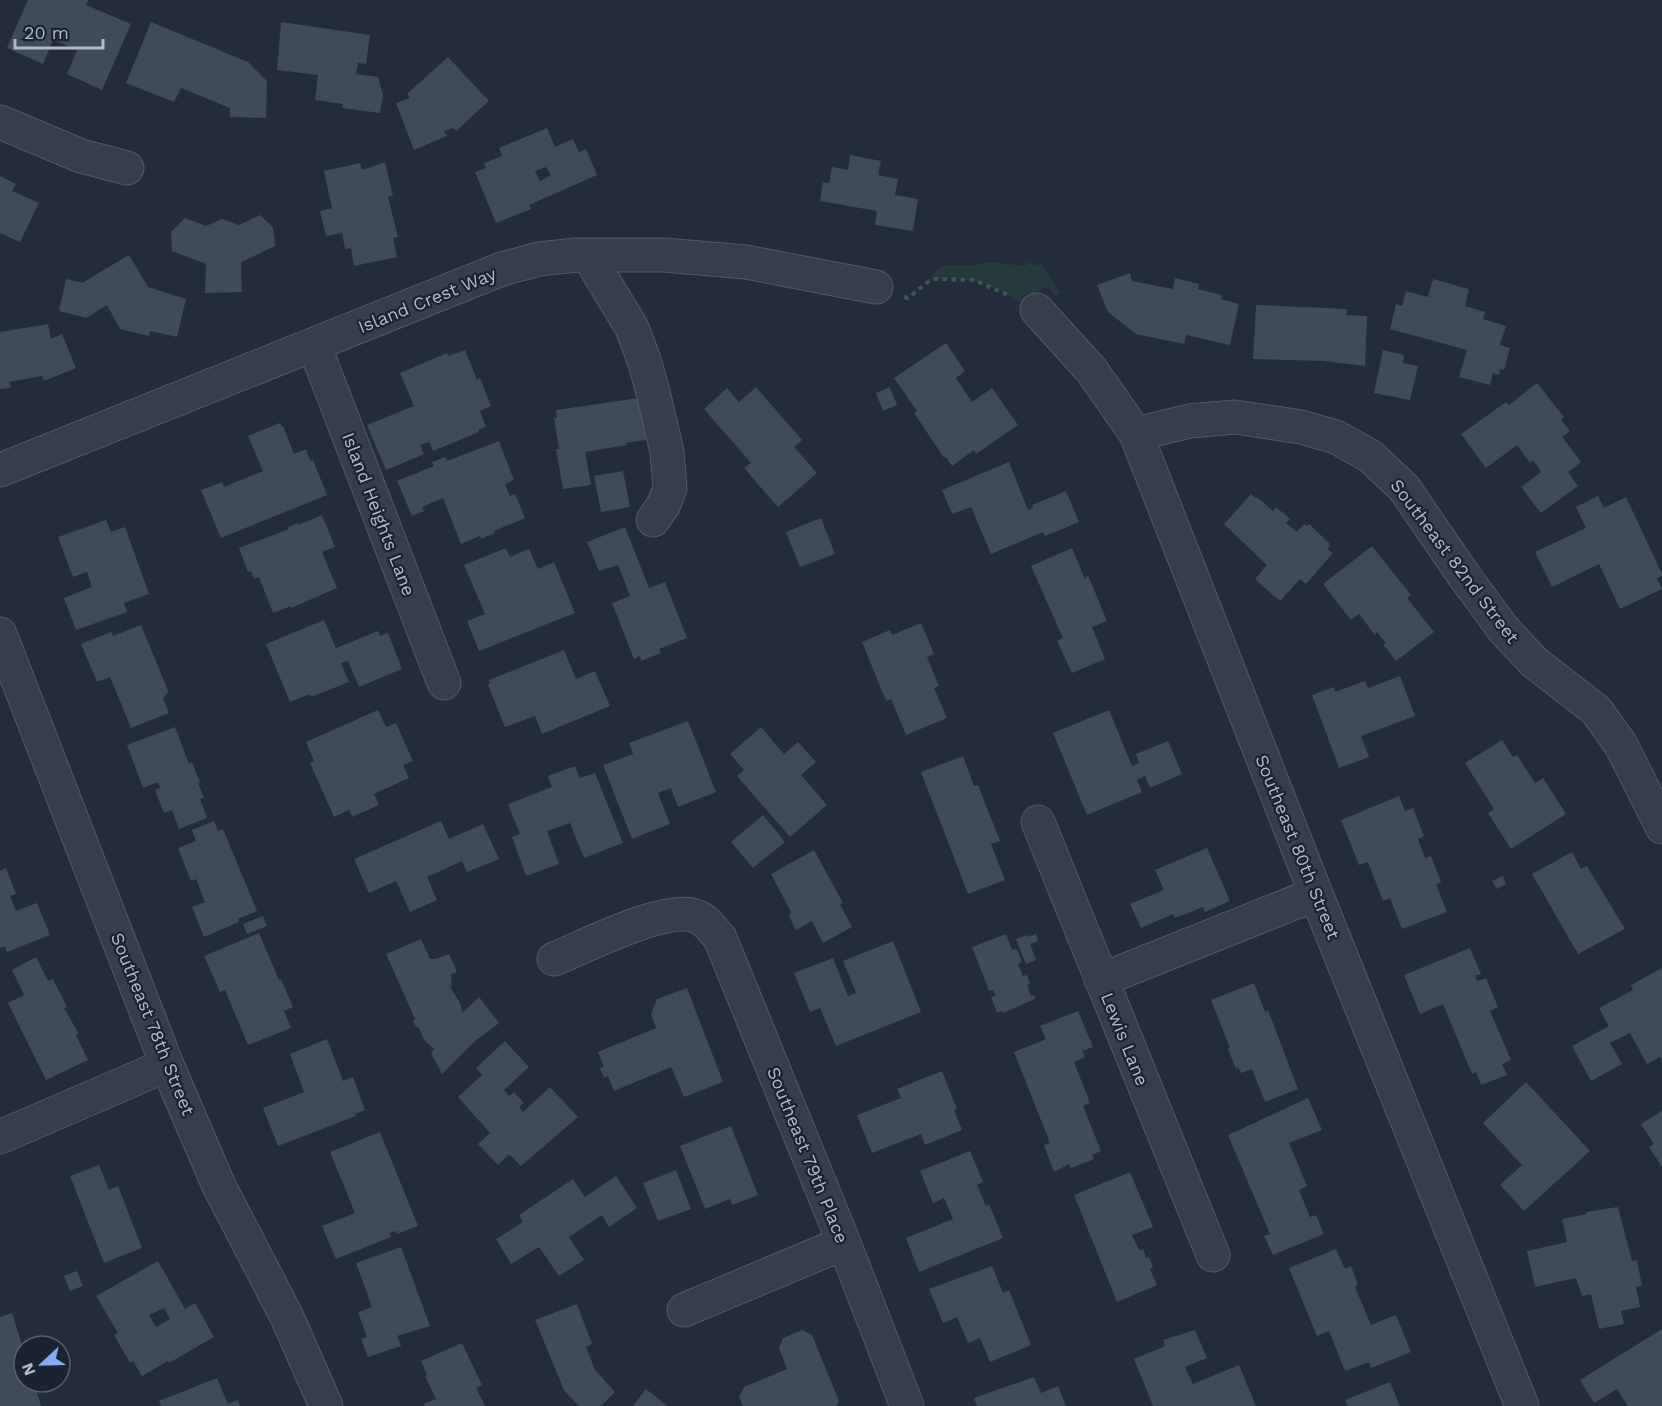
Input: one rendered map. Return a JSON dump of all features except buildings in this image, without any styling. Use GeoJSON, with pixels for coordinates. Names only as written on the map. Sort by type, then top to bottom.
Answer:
{"type":"FeatureCollection","features":[{"type":"Feature","properties":{"kind":"street"},"geometry":{"type":"LineString","coordinates":[[0,122],[81,156],[127,168]]}},
{"type":"Feature","properties":{"kind":"street"},"geometry":{"type":"LineString","coordinates":[[588,255],[632,328],[653,392],[667,452],[670,488],[664,504],[653,520]]}},
{"type":"Feature","properties":{"kind":"street","name":"Island Crest Way"},"geometry":{"type":"LineString","coordinates":[[0,470],[502,269],[539,259],[588,255],[664,255],[746,262],[876,287]]}},
{"type":"Feature","properties":{"kind":"street","name":"Southeast 80th Street"},"geometry":{"type":"LineString","coordinates":[[1036,310],[1092,371],[1136,434],[1316,894],[1522,1406]]}},
{"type":"Feature","properties":{"kind":"street","name":"Island Heights Lane"},"geometry":{"type":"LineString","coordinates":[[314,345],[444,683]]}},
{"type":"Feature","properties":{"kind":"street","name":"Southeast 82nd Street"},"geometry":{"type":"LineString","coordinates":[[1136,434],[1190,421],[1235,417],[1301,428],[1336,437],[1370,456],[1404,488],[1504,630],[1534,662],[1596,710],[1621,745],[1662,827]]}},
{"type":"Feature","properties":{"kind":"street","name":"Southeast 78th Street"},"geometry":{"type":"LineString","coordinates":[[0,633],[167,1065],[219,1186],[287,1317],[326,1406]]}},
{"type":"Feature","properties":{"kind":"street","name":"Lewis Lane"},"geometry":{"type":"LineString","coordinates":[[1038,822],[1214,1255]]}},
{"type":"Feature","properties":{"kind":"street"},"geometry":{"type":"LineString","coordinates":[[1101,980],[1316,894]]}},
{"type":"Feature","properties":{"kind":"street","name":"Southeast 79th Place"},"geometry":{"type":"LineString","coordinates":[[554,959],[651,919],[674,913],[693,915],[708,924],[720,938],[844,1243],[907,1406]]}},
{"type":"Feature","properties":{"kind":"street"},"geometry":{"type":"LineString","coordinates":[[0,1137],[167,1065]]}},
{"type":"Feature","properties":{"kind":"street"},"geometry":{"type":"LineString","coordinates":[[684,1310],[844,1243]]}},
{"type":"Feature","properties":{"kind":"path"},"geometry":{"type":"LineString","coordinates":[[876,287],[908,298],[929,281],[974,280],[1002,292],[1026,308],[1036,310]]}},
{"type":"Feature","properties":{"kind":"green space"},"geometry":{"type":"Polygon","coordinates":[[[1029,261],[1034,266],[1041,263],[1061,293],[1055,296],[1046,287],[1038,291],[1024,306],[1004,292],[980,283],[954,279],[930,281],[934,272],[940,267],[978,265],[986,262],[1025,266],[1029,261]]]}}]}
